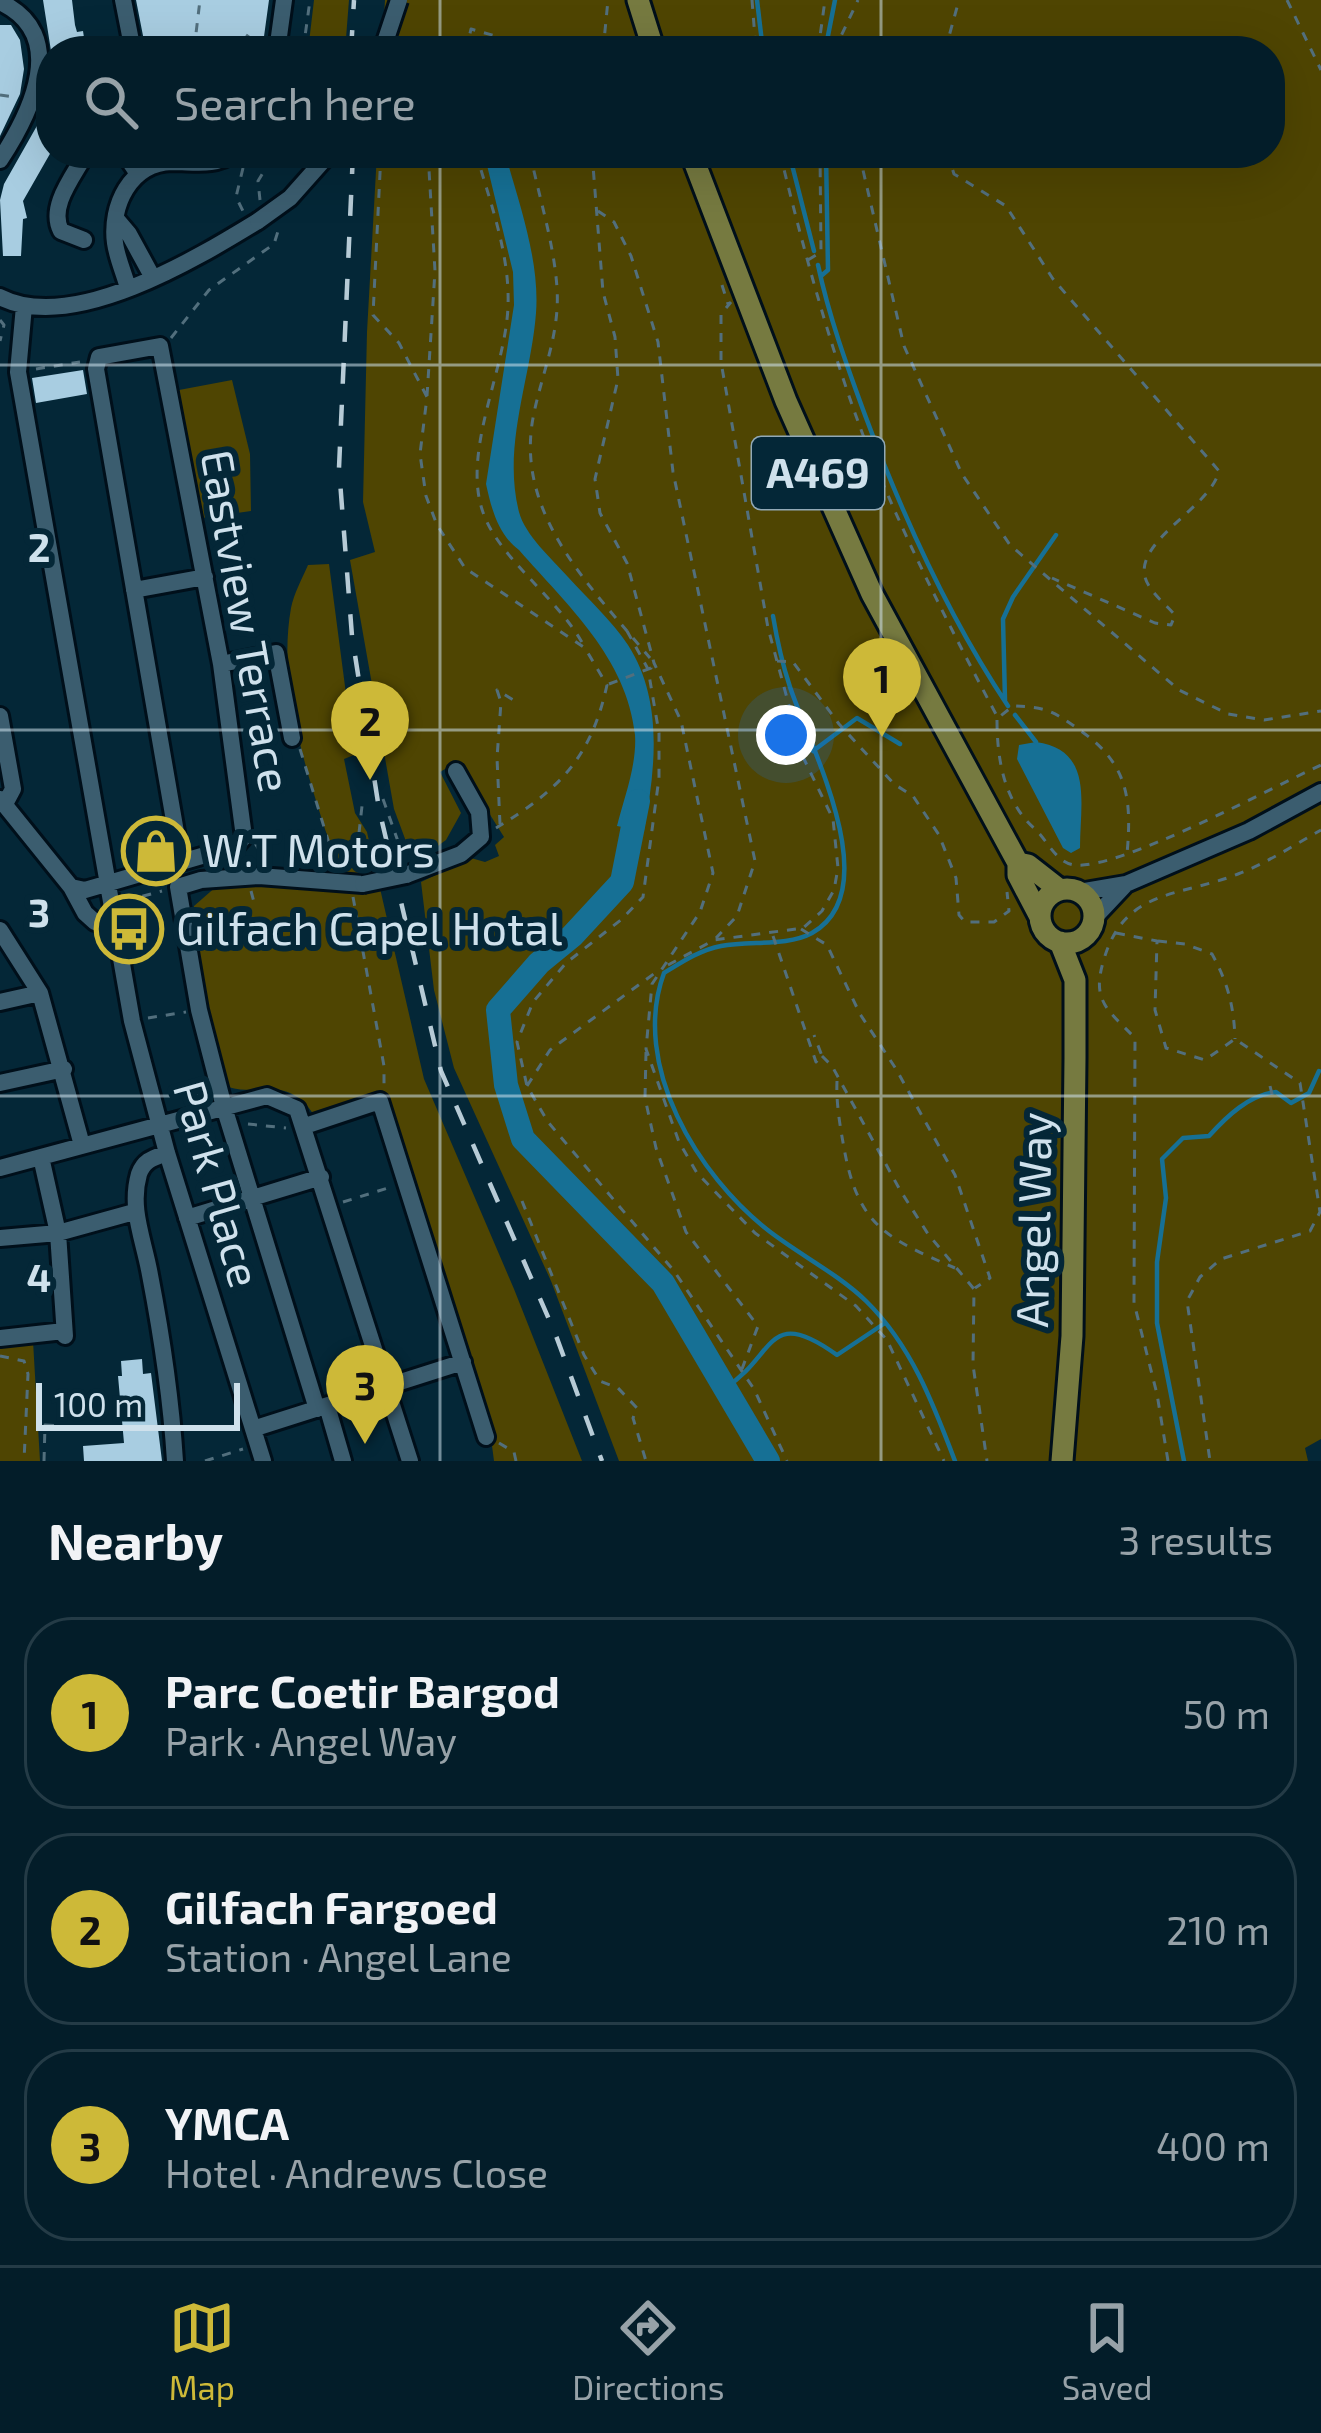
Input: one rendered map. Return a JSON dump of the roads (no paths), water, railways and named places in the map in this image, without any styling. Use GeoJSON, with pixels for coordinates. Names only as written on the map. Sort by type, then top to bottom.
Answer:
{"type":"FeatureCollection","features":[{"type":"Feature","properties":{"kind":"main road"},"geometry":{"type":"LineString","coordinates":[[638,0],[649,36]]}},
{"type":"Feature","properties":{"kind":"main road","name":"A469"},"geometry":{"type":"LineString","coordinates":[[697,168],[744,296],[872,594],[1018,862],[1018,874],[1046,933],[1060,942]]}},
{"type":"Feature","properties":{"kind":"main road","name":"A469"},"geometry":{"type":"LineString","coordinates":[[1018,862],[1090,902],[1091,926]]}},
{"type":"Feature","properties":{"kind":"main road"},"geometry":{"type":"LineString","coordinates":[[1040,917],[1046,900],[1069,891]]}},
{"type":"Feature","properties":{"kind":"main road"},"geometry":{"type":"LineString","coordinates":[[1060,942],[1075,942],[1091,926]]}},
{"type":"Feature","properties":{"kind":"main road","name":"Angel Way"},"geometry":{"type":"LineString","coordinates":[[1075,980],[1091,926]]}},
{"type":"Feature","properties":{"kind":"main road","name":"Angel Way"},"geometry":{"type":"LineString","coordinates":[[1060,942],[1075,980],[1072,1336],[1062,1461]]}},
{"type":"Feature","properties":{"kind":"street"},"geometry":{"type":"LineString","coordinates":[[123,0],[131,36]]}},
{"type":"Feature","properties":{"kind":"street"},"geometry":{"type":"LineString","coordinates":[[274,36],[284,0]]}},
{"type":"Feature","properties":{"kind":"street"},"geometry":{"type":"LineString","coordinates":[[387,36],[399,0]]}},
{"type":"Feature","properties":{"kind":"street"},"geometry":{"type":"LineString","coordinates":[[0,2],[22,6],[33,27],[36,71]]}},
{"type":"Feature","properties":{"kind":"street"},"geometry":{"type":"LineString","coordinates":[[0,160],[36,89]]}},
{"type":"Feature","properties":{"kind":"street"},"geometry":{"type":"LineString","coordinates":[[78,168],[59,203],[56,221],[62,231],[84,240]]}},
{"type":"Feature","properties":{"kind":"street"},"geometry":{"type":"LineString","coordinates":[[134,168],[138,174]]}},
{"type":"Feature","properties":{"kind":"street"},"geometry":{"type":"LineString","coordinates":[[128,288],[114,239],[119,200],[138,174],[149,168]]}},
{"type":"Feature","properties":{"kind":"street"},"geometry":{"type":"LineString","coordinates":[[0,297],[24,306],[50,307],[153,278],[290,198],[317,168]]}},
{"type":"Feature","properties":{"kind":"street"},"geometry":{"type":"LineString","coordinates":[[118,221],[153,278]]}},
{"type":"Feature","properties":{"kind":"street","name":"Park Place"},"geometry":{"type":"LineString","coordinates":[[24,306],[18,372],[132,1021],[167,1153],[258,1445]]}},
{"type":"Feature","properties":{"kind":"street","name":"Eastview Terrace"},"geometry":{"type":"LineString","coordinates":[[71,887],[85,890],[236,846],[244,837],[221,664],[160,346],[99,356],[96,369],[134,590]]}},
{"type":"Feature","properties":{"kind":"street"},"geometry":{"type":"LineString","coordinates":[[181,861],[134,590],[205,577]]}},
{"type":"Feature","properties":{"kind":"street"},"geometry":{"type":"LineString","coordinates":[[221,664],[276,653],[292,738]]}},
{"type":"Feature","properties":{"kind":"street"},"geometry":{"type":"LineString","coordinates":[[0,716],[13,789],[2,802],[71,887],[85,914],[94,922],[114,925]]}},
{"type":"Feature","properties":{"kind":"street"},"geometry":{"type":"LineString","coordinates":[[344,1461],[322,1408],[226,1114],[200,1010],[178,886],[225,877],[278,876],[358,884],[408,874],[461,854],[482,837],[479,812],[456,771]]}},
{"type":"Feature","properties":{"kind":"street"},"geometry":{"type":"LineString","coordinates":[[1069,891],[1126,884],[1250,831],[1321,792]]}},
{"type":"Feature","properties":{"kind":"street"},"geometry":{"type":"LineString","coordinates":[[1091,926],[1126,884]]}},
{"type":"Feature","properties":{"kind":"street"},"geometry":{"type":"LineString","coordinates":[[0,930],[40,993],[82,1145]]}},
{"type":"Feature","properties":{"kind":"street"},"geometry":{"type":"LineString","coordinates":[[0,1002],[40,993]]}},
{"type":"Feature","properties":{"kind":"street"},"geometry":{"type":"LineString","coordinates":[[0,1083],[64,1069]]}},
{"type":"Feature","properties":{"kind":"street"},"geometry":{"type":"LineString","coordinates":[[0,1168],[160,1124],[226,1114],[268,1096],[296,1109],[410,1461]]}},
{"type":"Feature","properties":{"kind":"street"},"geometry":{"type":"LineString","coordinates":[[305,1128],[380,1101],[486,1437]]}},
{"type":"Feature","properties":{"kind":"street"},"geometry":{"type":"LineString","coordinates":[[167,1153],[148,1159],[140,1169],[134,1212],[150,1272],[175,1461]]}},
{"type":"Feature","properties":{"kind":"street"},"geometry":{"type":"LineString","coordinates":[[0,1338],[65,1334],[58,1233],[41,1157]]}},
{"type":"Feature","properties":{"kind":"street"},"geometry":{"type":"LineString","coordinates":[[187,1218],[321,1178]]}},
{"type":"Feature","properties":{"kind":"street"},"geometry":{"type":"LineString","coordinates":[[0,1238],[58,1233],[134,1212]]}},
{"type":"Feature","properties":{"kind":"street"},"geometry":{"type":"LineString","coordinates":[[258,1445],[322,1408],[463,1362]]}},
{"type":"Feature","properties":{"kind":"water"},"geometry":{"type":"Polygon","coordinates":[[[488,168],[509,168],[535,273],[536,313],[514,462],[519,512],[533,538],[615,627],[639,667],[654,736],[644,831],[617,826],[635,746],[630,707],[620,681],[592,634],[506,537],[488,493],[514,305],[513,272],[488,168]]]}},
{"type":"Feature","properties":{"kind":"water"},"geometry":{"type":"Polygon","coordinates":[[[1036,742],[1067,756],[1080,781],[1080,848],[1071,853],[1063,848],[1017,759],[1019,745],[1036,742]]]}},
{"type":"Feature","properties":{"kind":"waterway"},"geometry":{"type":"LineString","coordinates":[[757,0],[761,36]]}},
{"type":"Feature","properties":{"kind":"waterway"},"geometry":{"type":"LineString","coordinates":[[828,36],[835,0]]}},
{"type":"Feature","properties":{"kind":"waterway"},"geometry":{"type":"LineString","coordinates":[[793,168],[814,251]]}},
{"type":"Feature","properties":{"kind":"waterway"},"geometry":{"type":"LineString","coordinates":[[821,276],[828,270],[826,168]]}},
{"type":"Feature","properties":{"kind":"waterway"},"geometry":{"type":"LineString","coordinates":[[818,265],[845,360],[895,491],[946,601],[1008,706]]}},
{"type":"Feature","properties":{"kind":"waterway"},"geometry":{"type":"LineString","coordinates":[[1005,700],[1003,619],[1056,535]]}},
{"type":"Feature","properties":{"kind":"waterway"},"geometry":{"type":"LineString","coordinates":[[773,616],[787,678],[837,816],[843,885],[834,912],[812,933],[791,940],[713,948],[664,973],[656,1008],[656,1044],[677,1116],[718,1180],[769,1231],[855,1291],[882,1318],[919,1376],[955,1461]]}},
{"type":"Feature","properties":{"kind":"waterway"},"geometry":{"type":"LineString","coordinates":[[1015,715],[1036,742]]}},
{"type":"Feature","properties":{"kind":"waterway"},"geometry":{"type":"LineString","coordinates":[[813,751],[857,718],[900,744]]}},
{"type":"Feature","properties":{"kind":"waterway"},"geometry":{"type":"LineString","coordinates":[[638,801],[622,882],[498,1010],[506,1085],[523,1139],[663,1283],[768,1461]]}},
{"type":"Feature","properties":{"kind":"waterway"},"geometry":{"type":"LineString","coordinates":[[1184,1461],[1157,1323],[1157,1262],[1166,1198],[1162,1159],[1183,1138],[1209,1136],[1257,1097],[1276,1092],[1291,1103],[1309,1093],[1319,1071]]}},
{"type":"Feature","properties":{"kind":"waterway"},"geometry":{"type":"LineString","coordinates":[[725,1388],[784,1335],[814,1340],[837,1355],[885,1323]]}},
{"type":"Feature","properties":{"kind":"railway"},"geometry":{"type":"LineString","coordinates":[[352,36],[354,0]]}},
{"type":"Feature","properties":{"kind":"railway"},"geometry":{"type":"LineString","coordinates":[[352,168],[339,468],[352,636],[379,809],[441,1071],[555,1333],[602,1461]]}},
{"type":"Feature","properties":{"kind":"place","name":"Parc Coetir Bargod"},"geometry":{"type":"Point","coordinates":[882,737]}},
{"type":"Feature","properties":{"kind":"place","name":"Gilfach Fargoed"},"geometry":{"type":"Point","coordinates":[370,780]}},
{"type":"Feature","properties":{"kind":"place","name":"W.T Motors"},"geometry":{"type":"Point","coordinates":[156,851]}},
{"type":"Feature","properties":{"kind":"place","name":"Gilfach Capel Hotal"},"geometry":{"type":"Point","coordinates":[129,929]}},
{"type":"Feature","properties":{"kind":"place","name":"YMCA"},"geometry":{"type":"Point","coordinates":[365,1444]}}]}
